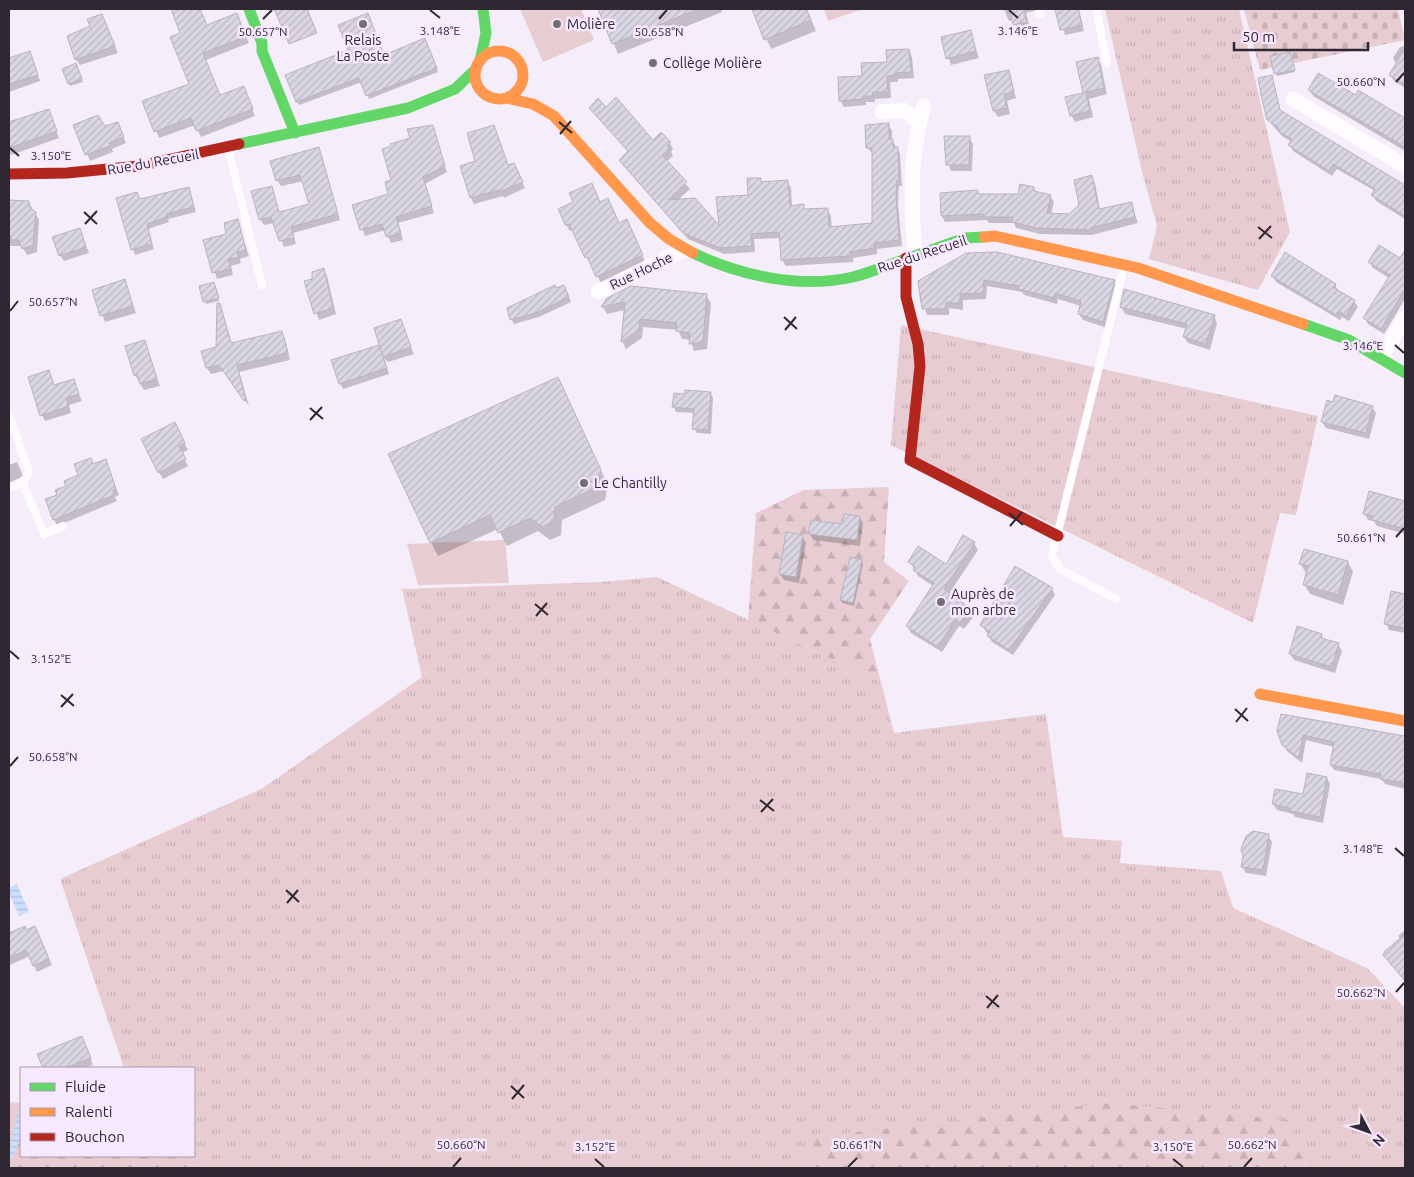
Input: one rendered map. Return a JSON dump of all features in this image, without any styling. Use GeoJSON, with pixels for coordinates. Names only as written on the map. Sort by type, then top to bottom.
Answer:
{"type":"FeatureCollection","features":[{"type":"Feature","properties":{"kind":"street"},"geometry":{"type":"LineString","coordinates":[[249,9],[262,44],[262,52],[295,133]]}},
{"type":"Feature","properties":{"kind":"street"},"geometry":{"type":"LineString","coordinates":[[473,100],[506,98],[519,89],[523,74],[520,63],[500,43],[484,11]]}},
{"type":"Feature","properties":{"kind":"street"},"geometry":{"type":"LineString","coordinates":[[484,11],[485,42],[475,77],[478,88],[494,99]]}},
{"type":"Feature","properties":{"kind":"street"},"geometry":{"type":"LineString","coordinates":[[478,65],[485,56],[496,52],[511,55]]}},
{"type":"Feature","properties":{"kind":"street","name":"Rue du Recueil"},"geometry":{"type":"LineString","coordinates":[[408,108],[455,90],[478,65]]}},
{"type":"Feature","properties":{"kind":"street","name":"Rue du Recueil"},"geometry":{"type":"LineString","coordinates":[[523,74],[533,92],[546,102],[562,126]]}},
{"type":"Feature","properties":{"kind":"street","name":"Rue du Recueil"},"geometry":{"type":"LineString","coordinates":[[506,98],[538,106],[562,126],[640,212],[669,239],[685,250],[747,272],[798,281],[836,280],[854,276],[965,238],[994,236],[1124,265],[1285,316],[1349,340],[1405,373]]}},
{"type":"Feature","properties":{"kind":"street"},"geometry":{"type":"LineString","coordinates":[[1293,99],[1405,166]]}},
{"type":"Feature","properties":{"kind":"street","name":"Rue du Recueil"},"geometry":{"type":"LineString","coordinates":[[9,174],[67,173],[111,169],[228,148],[408,108],[456,102]]}},
{"type":"Feature","properties":{"kind":"street"},"geometry":{"type":"LineString","coordinates":[[924,106],[919,122],[912,167],[911,256],[906,297],[918,344],[920,366],[910,460],[1058,536]]}},
{"type":"Feature","properties":{"kind":"street"},"geometry":{"type":"LineString","coordinates":[[882,112],[904,110],[919,122]]}},
{"type":"Feature","properties":{"kind":"street","name":"Rue Hoche"},"geometry":{"type":"LineString","coordinates":[[598,292],[685,250]]}},
{"type":"Feature","properties":{"kind":"street"},"geometry":{"type":"LineString","coordinates":[[1381,358],[1405,318]]}},
{"type":"Feature","properties":{"kind":"street"},"geometry":{"type":"LineString","coordinates":[[1260,694],[1405,721]]}},
{"type":"Feature","properties":{"kind":"lane"},"geometry":{"type":"LineString","coordinates":[[1096,9],[1107,63]]}},
{"type":"Feature","properties":{"kind":"lane"},"geometry":{"type":"LineString","coordinates":[[228,148],[262,286]]}},
{"type":"Feature","properties":{"kind":"lane"},"geometry":{"type":"LineString","coordinates":[[1116,599],[1060,569],[1052,556],[1124,265]]}},
{"type":"Feature","properties":{"kind":"lane"},"geometry":{"type":"LineString","coordinates":[[9,416],[29,472],[23,483],[9,488]]}},
{"type":"Feature","properties":{"kind":"lane"},"geometry":{"type":"LineString","coordinates":[[23,483],[44,534],[62,526]]}},
{"type":"Feature","properties":{"kind":"green space","name":"Molière"},"geometry":{"type":"Polygon","coordinates":[[[520,9],[581,9],[594,40],[543,62],[520,9]]]}},
{"type":"Feature","properties":{"kind":"green space"},"geometry":{"type":"Polygon","coordinates":[[[824,9],[863,9],[828,21],[824,9]]]}},
{"type":"Feature","properties":{"kind":"green space"},"geometry":{"type":"Polygon","coordinates":[[[1105,9],[1239,9],[1290,232],[1258,290],[1149,259],[1157,226],[1142,172],[1105,9]]]}},
{"type":"Feature","properties":{"kind":"green space"},"geometry":{"type":"Polygon","coordinates":[[[1244,9],[1398,9],[1405,40],[1260,70],[1244,9]]]}},
{"type":"Feature","properties":{"kind":"green space"},"geometry":{"type":"Polygon","coordinates":[[[901,325],[1318,416],[1296,515],[1280,513],[1253,623],[891,445],[901,325]]]}},
{"type":"Feature","properties":{"kind":"green space"},"geometry":{"type":"Polygon","coordinates":[[[889,487],[884,562],[909,581],[870,639],[881,682],[748,620],[756,513],[804,490],[889,487]]]}},
{"type":"Feature","properties":{"kind":"green space"},"geometry":{"type":"Polygon","coordinates":[[[505,540],[509,583],[418,585],[407,544],[505,540]]]}},
{"type":"Feature","properties":{"kind":"green space"},"geometry":{"type":"Polygon","coordinates":[[[657,577],[881,682],[894,733],[1046,714],[1063,837],[1122,841],[1120,863],[1221,871],[1233,908],[1367,968],[1405,1008],[1405,1168],[1307,1168],[1288,1120],[803,1168],[194,1168],[187,1157],[195,1157],[195,1067],[124,1067],[60,879],[263,788],[422,677],[402,589],[601,582],[657,577]]]}},
{"type":"Feature","properties":{"kind":"green space"},"geometry":{"type":"Polygon","coordinates":[[[9,1102],[20,1103],[20,1157],[187,1157],[194,1168],[9,1168],[9,1102]]]}},
{"type":"Feature","properties":{"kind":"green space"},"geometry":{"type":"Polygon","coordinates":[[[1110,1103],[1288,1120],[1307,1168],[803,1168],[810,1167],[815,1137],[1110,1103]]]}},
{"type":"Feature","properties":{"kind":"water"},"geometry":{"type":"Polygon","coordinates":[[[17,884],[29,912],[19,916],[9,893],[9,888],[17,884]]]}},
{"type":"Feature","properties":{"kind":"water"},"geometry":{"type":"Polygon","coordinates":[[[20,1105],[20,1141],[9,1164],[11,1142],[20,1105]]]}},
{"type":"Feature","properties":{"kind":"building"},"geometry":{"type":"Polygon","coordinates":[[[171,9],[200,9],[207,25],[237,13],[246,37],[203,53],[220,95],[244,86],[253,109],[196,131],[191,118],[154,132],[142,101],[189,84],[170,37],[180,33],[171,9]]]}},
{"type":"Feature","properties":{"kind":"building"},"geometry":{"type":"Polygon","coordinates":[[[274,9],[307,9],[317,33],[289,44],[274,9]]]}},
{"type":"Feature","properties":{"kind":"building"},"geometry":{"type":"Polygon","coordinates":[[[598,9],[698,9],[612,44],[598,9]]]}},
{"type":"Feature","properties":{"kind":"building"},"geometry":{"type":"Polygon","coordinates":[[[752,9],[806,9],[811,20],[764,40],[752,9]]]}},
{"type":"Feature","properties":{"kind":"building"},"geometry":{"type":"Polygon","coordinates":[[[1009,9],[1024,9],[1027,22],[1013,25],[1009,9]]]}},
{"type":"Feature","properties":{"kind":"building"},"geometry":{"type":"Polygon","coordinates":[[[1055,9],[1078,9],[1082,25],[1060,30],[1055,9]]]}},
{"type":"Feature","properties":{"kind":"building"},"geometry":{"type":"Polygon","coordinates":[[[368,13],[384,55],[425,38],[437,68],[366,96],[359,78],[296,102],[285,75],[348,50],[338,25],[368,13]]]}},
{"type":"Feature","properties":{"kind":"building"},"geometry":{"type":"Polygon","coordinates":[[[102,14],[115,46],[75,60],[67,36],[90,26],[87,19],[102,14]]]}},
{"type":"Feature","properties":{"kind":"building"},"geometry":{"type":"Polygon","coordinates":[[[971,30],[976,51],[946,59],[941,37],[971,30]]]}},
{"type":"Feature","properties":{"kind":"building"},"geometry":{"type":"Polygon","coordinates":[[[1405,48],[1405,85],[1389,75],[1405,48]]]}},
{"type":"Feature","properties":{"kind":"building"},"geometry":{"type":"Polygon","coordinates":[[[909,49],[911,72],[895,73],[895,76],[887,76],[888,92],[872,92],[873,96],[863,96],[863,99],[839,101],[838,77],[862,76],[861,63],[887,62],[886,50],[909,49]]]}},
{"type":"Feature","properties":{"kind":"building"},"geometry":{"type":"Polygon","coordinates":[[[30,51],[38,75],[9,84],[9,58],[30,51]]]}},
{"type":"Feature","properties":{"kind":"building"},"geometry":{"type":"Polygon","coordinates":[[[1290,52],[1295,70],[1274,74],[1270,56],[1290,52]]]}},
{"type":"Feature","properties":{"kind":"building"},"geometry":{"type":"Polygon","coordinates":[[[1098,57],[1104,88],[1086,92],[1090,111],[1070,116],[1065,97],[1083,93],[1076,62],[1098,57]]]}},
{"type":"Feature","properties":{"kind":"building"},"geometry":{"type":"Polygon","coordinates":[[[76,63],[82,79],[68,84],[62,69],[76,63]]]}},
{"type":"Feature","properties":{"kind":"building"},"geometry":{"type":"Polygon","coordinates":[[[1009,70],[1014,92],[1004,94],[1007,108],[993,111],[984,75],[1009,70]]]}},
{"type":"Feature","properties":{"kind":"building"},"geometry":{"type":"Polygon","coordinates":[[[1318,73],[1356,95],[1358,90],[1405,118],[1405,147],[1308,90],[1318,73]]]}},
{"type":"Feature","properties":{"kind":"building"},"geometry":{"type":"Polygon","coordinates":[[[1272,75],[1280,110],[1405,185],[1405,216],[1371,195],[1375,189],[1333,164],[1329,171],[1288,145],[1292,139],[1278,131],[1279,128],[1267,120],[1261,95],[1258,78],[1272,75]]]}},
{"type":"Feature","properties":{"kind":"building"},"geometry":{"type":"Polygon","coordinates":[[[616,97],[653,140],[661,132],[671,142],[667,146],[670,149],[663,156],[687,182],[668,200],[695,198],[719,225],[716,197],[748,195],[747,178],[761,178],[761,182],[788,180],[790,206],[804,204],[804,209],[828,208],[829,227],[872,223],[872,148],[866,148],[865,125],[889,123],[889,139],[893,139],[893,147],[898,147],[899,180],[897,180],[896,196],[899,240],[874,243],[874,248],[850,252],[850,256],[781,260],[779,232],[751,234],[752,246],[720,248],[683,233],[619,160],[628,151],[589,108],[598,98],[606,107],[616,97]]]}},
{"type":"Feature","properties":{"kind":"building"},"geometry":{"type":"Polygon","coordinates":[[[49,109],[57,131],[9,148],[9,122],[49,109]]]}},
{"type":"Feature","properties":{"kind":"building"},"geometry":{"type":"Polygon","coordinates":[[[98,115],[105,126],[118,122],[124,137],[109,143],[110,146],[85,155],[73,125],[98,115]]]}},
{"type":"Feature","properties":{"kind":"building"},"geometry":{"type":"Polygon","coordinates":[[[433,125],[445,166],[423,177],[432,206],[396,217],[401,233],[386,237],[382,224],[360,230],[352,205],[388,194],[385,182],[391,180],[382,149],[391,146],[390,144],[410,138],[407,129],[433,125]]]}},
{"type":"Feature","properties":{"kind":"building"},"geometry":{"type":"Polygon","coordinates":[[[494,125],[508,165],[514,163],[523,182],[499,192],[498,190],[470,198],[460,166],[475,161],[467,133],[494,125]]]}},
{"type":"Feature","properties":{"kind":"building"},"geometry":{"type":"Polygon","coordinates":[[[944,136],[970,136],[969,165],[946,165],[944,136]]]}},
{"type":"Feature","properties":{"kind":"building"},"geometry":{"type":"Polygon","coordinates":[[[319,147],[338,214],[291,227],[294,238],[279,241],[271,217],[259,220],[251,191],[272,186],[279,212],[309,204],[300,175],[276,181],[270,161],[319,147]]]}},
{"type":"Feature","properties":{"kind":"building"},"geometry":{"type":"Polygon","coordinates":[[[1092,175],[1099,209],[1132,202],[1135,217],[1090,228],[1090,230],[1036,228],[1012,222],[1013,217],[984,217],[984,214],[941,216],[940,193],[978,190],[978,194],[1018,194],[1020,184],[1034,187],[1034,191],[1051,195],[1047,213],[1069,214],[1079,205],[1074,180],[1092,175]]]}},
{"type":"Feature","properties":{"kind":"building"},"geometry":{"type":"Polygon","coordinates":[[[592,183],[600,202],[608,198],[619,223],[627,219],[643,255],[596,277],[569,224],[565,225],[558,209],[573,202],[569,193],[592,183]]]}},
{"type":"Feature","properties":{"kind":"building"},"geometry":{"type":"Polygon","coordinates":[[[189,187],[194,207],[166,214],[167,217],[147,224],[152,244],[131,250],[116,198],[137,192],[140,199],[189,187]]]}},
{"type":"Feature","properties":{"kind":"building"},"geometry":{"type":"Polygon","coordinates":[[[9,200],[29,201],[29,207],[36,212],[33,245],[22,249],[19,240],[11,240],[11,236],[9,236],[9,200]]]}},
{"type":"Feature","properties":{"kind":"building"},"geometry":{"type":"Polygon","coordinates":[[[238,219],[246,250],[237,252],[239,257],[228,259],[231,269],[212,273],[203,240],[226,234],[224,223],[238,219]]]}},
{"type":"Feature","properties":{"kind":"building"},"geometry":{"type":"Polygon","coordinates":[[[80,228],[86,247],[59,256],[52,237],[80,228]]]}},
{"type":"Feature","properties":{"kind":"building"},"geometry":{"type":"Polygon","coordinates":[[[1379,245],[1400,258],[1405,250],[1405,289],[1381,329],[1363,318],[1390,275],[1368,262],[1379,245]]]}},
{"type":"Feature","properties":{"kind":"building"},"geometry":{"type":"Polygon","coordinates":[[[997,252],[1115,280],[1103,322],[1078,314],[1081,301],[1055,293],[1054,298],[1018,289],[1019,286],[984,280],[983,293],[960,294],[960,304],[946,302],[946,309],[922,309],[918,281],[966,253],[997,252]]]}},
{"type":"Feature","properties":{"kind":"building"},"geometry":{"type":"Polygon","coordinates":[[[1285,252],[1336,284],[1334,288],[1355,300],[1346,316],[1339,311],[1336,315],[1271,276],[1285,252]]]}},
{"type":"Feature","properties":{"kind":"building"},"geometry":{"type":"Polygon","coordinates":[[[324,268],[333,308],[314,314],[304,281],[312,279],[312,272],[324,268]]]}},
{"type":"Feature","properties":{"kind":"building"},"geometry":{"type":"Polygon","coordinates":[[[125,279],[133,306],[100,316],[92,290],[125,279]]]}},
{"type":"Feature","properties":{"kind":"building"},"geometry":{"type":"Polygon","coordinates":[[[214,282],[219,298],[203,302],[199,286],[214,282]]]}},
{"type":"Feature","properties":{"kind":"building"},"geometry":{"type":"Polygon","coordinates":[[[555,285],[556,288],[564,285],[569,297],[536,313],[510,320],[507,308],[555,285]]]}},
{"type":"Feature","properties":{"kind":"building"},"geometry":{"type":"Polygon","coordinates":[[[631,286],[707,294],[703,342],[689,344],[690,333],[676,331],[677,323],[640,319],[639,330],[621,342],[625,302],[601,307],[607,298],[631,286]]]}},
{"type":"Feature","properties":{"kind":"building"},"geometry":{"type":"Polygon","coordinates":[[[1124,289],[1215,315],[1206,344],[1183,337],[1187,324],[1120,307],[1124,289]]]}},
{"type":"Feature","properties":{"kind":"building"},"geometry":{"type":"Polygon","coordinates":[[[217,303],[220,303],[231,343],[282,331],[288,353],[237,365],[246,400],[244,401],[219,365],[206,368],[201,351],[216,347],[217,303]]]}},
{"type":"Feature","properties":{"kind":"building"},"geometry":{"type":"Polygon","coordinates":[[[401,319],[411,347],[383,357],[374,328],[401,319]]]}},
{"type":"Feature","properties":{"kind":"building"},"geometry":{"type":"Polygon","coordinates":[[[145,340],[157,379],[140,384],[137,375],[134,376],[125,346],[145,340]]]}},
{"type":"Feature","properties":{"kind":"building"},"geometry":{"type":"Polygon","coordinates":[[[379,345],[387,368],[339,384],[331,360],[379,345]]]}},
{"type":"Feature","properties":{"kind":"building"},"geometry":{"type":"Polygon","coordinates":[[[49,370],[54,385],[74,379],[79,394],[66,398],[69,406],[40,416],[28,377],[49,370]]]}},
{"type":"Feature","properties":{"kind":"building"},"geometry":{"type":"Polygon","coordinates":[[[558,377],[601,470],[597,487],[555,507],[554,521],[542,527],[530,518],[498,533],[490,515],[430,543],[388,454],[558,377]]]}},
{"type":"Feature","properties":{"kind":"building"},"geometry":{"type":"Polygon","coordinates":[[[685,390],[711,392],[708,430],[692,429],[694,409],[672,407],[674,393],[684,394],[685,390]]]}},
{"type":"Feature","properties":{"kind":"building"},"geometry":{"type":"Polygon","coordinates":[[[1335,395],[1373,406],[1366,433],[1321,422],[1327,400],[1333,402],[1335,395]]]}},
{"type":"Feature","properties":{"kind":"building"},"geometry":{"type":"Polygon","coordinates":[[[175,422],[185,443],[179,446],[186,459],[158,473],[141,439],[175,422]]]}},
{"type":"Feature","properties":{"kind":"building"},"geometry":{"type":"Polygon","coordinates":[[[91,458],[93,464],[106,459],[116,489],[113,490],[114,495],[53,520],[45,499],[57,495],[55,490],[66,486],[64,481],[78,475],[74,464],[91,458]]]}},
{"type":"Feature","properties":{"kind":"building"},"geometry":{"type":"Polygon","coordinates":[[[1369,491],[1405,501],[1405,529],[1372,520],[1373,516],[1363,514],[1369,491]]]}},
{"type":"Feature","properties":{"kind":"building"},"geometry":{"type":"Polygon","coordinates":[[[844,514],[860,516],[857,540],[808,534],[811,520],[842,524],[844,514]]]}},
{"type":"Feature","properties":{"kind":"building"},"geometry":{"type":"Polygon","coordinates":[[[786,532],[803,535],[796,577],[779,574],[786,532]]]}},
{"type":"Feature","properties":{"kind":"building"},"geometry":{"type":"Polygon","coordinates":[[[963,535],[975,542],[944,589],[971,609],[960,623],[955,620],[938,647],[906,626],[934,583],[913,570],[915,567],[908,562],[918,546],[946,564],[963,535]]]}},
{"type":"Feature","properties":{"kind":"building"},"geometry":{"type":"Polygon","coordinates":[[[1304,549],[1348,561],[1338,595],[1303,585],[1308,566],[1299,564],[1304,549]]]}},
{"type":"Feature","properties":{"kind":"building"},"geometry":{"type":"Polygon","coordinates":[[[850,557],[862,560],[853,603],[840,600],[850,557]]]}},
{"type":"Feature","properties":{"kind":"building"},"geometry":{"type":"Polygon","coordinates":[[[1015,566],[1053,588],[1009,650],[987,636],[990,632],[980,625],[1015,566]]]}},
{"type":"Feature","properties":{"kind":"building"},"geometry":{"type":"Polygon","coordinates":[[[1391,591],[1405,594],[1405,628],[1384,624],[1391,591]]]}},
{"type":"Feature","properties":{"kind":"building"},"geometry":{"type":"Polygon","coordinates":[[[1297,626],[1322,634],[1321,638],[1339,643],[1332,667],[1289,654],[1297,626]]]}},
{"type":"Feature","properties":{"kind":"building"},"geometry":{"type":"Polygon","coordinates":[[[1281,714],[1405,736],[1405,783],[1380,779],[1381,774],[1330,765],[1334,742],[1303,735],[1299,758],[1282,745],[1277,731],[1281,714]]]}},
{"type":"Feature","properties":{"kind":"building"},"geometry":{"type":"Polygon","coordinates":[[[1307,773],[1327,777],[1320,817],[1290,811],[1290,808],[1272,804],[1275,789],[1303,794],[1307,773]]]}},
{"type":"Feature","properties":{"kind":"building"},"geometry":{"type":"Polygon","coordinates":[[[1253,831],[1269,834],[1263,870],[1241,867],[1243,856],[1241,849],[1246,836],[1253,831]]]}},
{"type":"Feature","properties":{"kind":"building"},"geometry":{"type":"Polygon","coordinates":[[[25,926],[26,930],[35,926],[49,959],[33,966],[26,950],[9,958],[9,933],[25,926]]]}},
{"type":"Feature","properties":{"kind":"building"},"geometry":{"type":"Polygon","coordinates":[[[1405,934],[1405,981],[1383,955],[1385,951],[1405,934]]]}},
{"type":"Feature","properties":{"kind":"building"},"geometry":{"type":"Polygon","coordinates":[[[82,1036],[91,1058],[68,1067],[43,1067],[37,1054],[82,1036]]]}},
{"type":"Feature","properties":{"kind":"traffic: fast"},"geometry":{"type":"LineString","coordinates":[[249,9],[262,43],[262,51],[295,133]]}},
{"type":"Feature","properties":{"kind":"traffic: fast"},"geometry":{"type":"LineString","coordinates":[[480,61],[486,33],[483,9]]}},
{"type":"Feature","properties":{"kind":"traffic: fast"},"geometry":{"type":"LineString","coordinates":[[239,144],[408,108],[455,89],[476,69]]}},
{"type":"Feature","properties":{"kind":"traffic: fast"},"geometry":{"type":"LineString","coordinates":[[693,253],[751,274],[792,281],[813,282],[853,277],[965,238],[984,237]]}},
{"type":"Feature","properties":{"kind":"traffic: fast"},"geometry":{"type":"LineString","coordinates":[[1303,324],[1349,340],[1405,373]]}},
{"type":"Feature","properties":{"kind":"traffic: slow"},"geometry":{"type":"LineString","coordinates":[[499,51],[508,53],[516,58],[521,66],[523,75],[521,84],[516,92],[508,97],[499,99],[490,97],[482,92],[477,84],[475,75],[477,66],[482,58],[490,53],[499,51]]}},
{"type":"Feature","properties":{"kind":"traffic: slow"},"geometry":{"type":"LineString","coordinates":[[507,98],[533,104],[554,116],[650,223],[669,239],[693,253]]}},
{"type":"Feature","properties":{"kind":"traffic: slow"},"geometry":{"type":"LineString","coordinates":[[984,237],[995,236],[1138,268],[1303,324]]}},
{"type":"Feature","properties":{"kind":"traffic: slow"},"geometry":{"type":"LineString","coordinates":[[1260,694],[1405,721]]}},
{"type":"Feature","properties":{"kind":"traffic: jam"},"geometry":{"type":"LineString","coordinates":[[9,174],[67,173],[139,166],[239,144]]}},
{"type":"Feature","properties":{"kind":"traffic: jam"},"geometry":{"type":"LineString","coordinates":[[906,258],[906,297],[918,344],[920,366],[910,460],[1058,536]]}},
{"type":"Feature","properties":{"kind":"place","name":"Relais La Poste"},"geometry":{"type":"Point","coordinates":[363,24]}},
{"type":"Feature","properties":{"kind":"place","name":"Molière"},"geometry":{"type":"Point","coordinates":[557,24]}},
{"type":"Feature","properties":{"kind":"place","name":"Collège Molière"},"geometry":{"type":"Point","coordinates":[653,63]}},
{"type":"Feature","properties":{"kind":"place","name":"Le Chantilly"},"geometry":{"type":"Point","coordinates":[584,483]}},
{"type":"Feature","properties":{"kind":"place","name":"Auprès de mon arbre"},"geometry":{"type":"Point","coordinates":[941,602]}}]}
